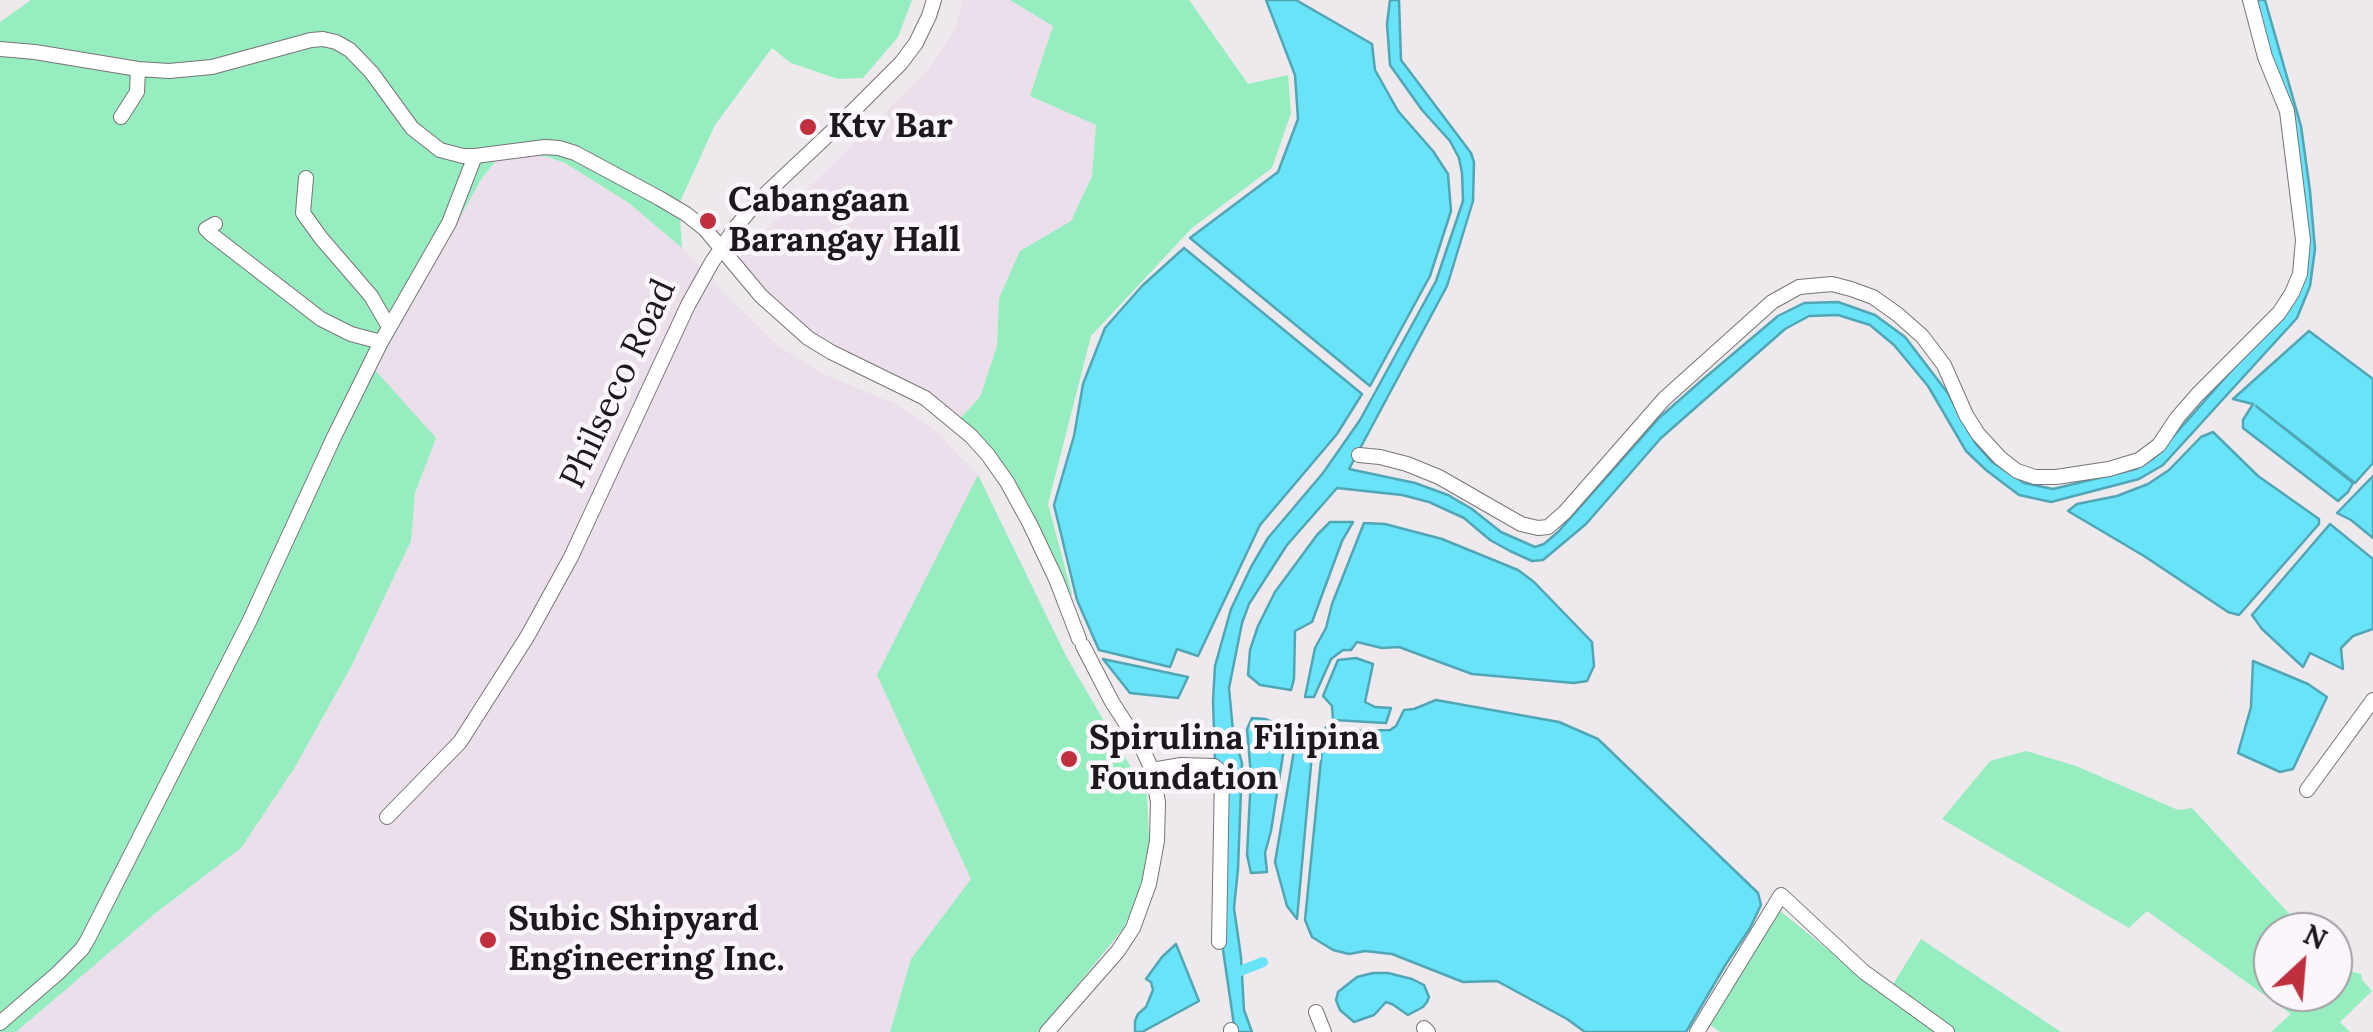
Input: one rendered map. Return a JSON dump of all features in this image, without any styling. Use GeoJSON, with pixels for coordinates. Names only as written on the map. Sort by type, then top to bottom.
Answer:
{"type":"FeatureCollection","features":[{"type":"Feature","properties":{"kind":"street","name":"Philseco Road"},"geometry":{"type":"LineString","coordinates":[[386,817],[460,742],[527,637],[571,556],[700,281],[722,247],[768,190],[901,63],[916,43],[934,0]]}},
{"type":"Feature","properties":{"kind":"street"},"geometry":{"type":"LineString","coordinates":[[1359,455],[1407,464],[1439,477],[1520,524],[1548,527],[1664,399],[1772,302],[1799,287],[1832,284],[1872,297],[1922,336],[1944,364],[1978,434],[2017,471],[2056,478],[2139,460],[2155,449],[2177,418],[2278,313],[2300,274],[2303,240],[2286,110],[2265,58],[2250,0]]}},
{"type":"Feature","properties":{"kind":"street"},"geometry":{"type":"LineString","coordinates":[[0,49],[138,70],[173,71],[212,68],[311,40],[336,42],[359,58],[412,128],[448,153],[475,156],[546,147],[567,150],[686,214],[706,229],[760,296],[808,338],[925,398],[970,436],[1007,482],[1030,524],[1081,642],[1143,750],[1152,770],[1158,802],[1154,864],[1139,913],[1118,950],[1047,1032]]}},
{"type":"Feature","properties":{"kind":"street"},"geometry":{"type":"LineString","coordinates":[[121,117],[137,92],[138,70]]}},
{"type":"Feature","properties":{"kind":"street"},"geometry":{"type":"LineString","coordinates":[[0,1023],[58,973],[88,939],[250,620],[381,342],[448,223],[475,156]]}},
{"type":"Feature","properties":{"kind":"street"},"geometry":{"type":"LineString","coordinates":[[306,178],[303,213],[371,296],[389,327]]}},
{"type":"Feature","properties":{"kind":"street"},"geometry":{"type":"LineString","coordinates":[[214,224],[206,229],[211,234],[321,319],[381,342]]}},
{"type":"Feature","properties":{"kind":"street"},"geometry":{"type":"LineString","coordinates":[[2306,790],[2373,700]]}},
{"type":"Feature","properties":{"kind":"street"},"geometry":{"type":"LineString","coordinates":[[1152,770],[1181,765],[1214,766],[1222,773],[1219,942]]}},
{"type":"Feature","properties":{"kind":"street"},"geometry":{"type":"LineString","coordinates":[[1698,1032],[1781,895],[1864,972],[1947,1032]]}},
{"type":"Feature","properties":{"kind":"street"},"geometry":{"type":"LineString","coordinates":[[1316,1012],[1324,1032]]}},
{"type":"Feature","properties":{"kind":"shaded area"},"geometry":{"type":"Polygon","coordinates":[[[963,0],[1010,0],[1053,26],[1096,125],[1092,176],[1071,221],[1020,251],[999,298],[997,346],[980,397],[957,422],[838,356],[731,265],[928,70],[956,27],[963,0]]]}},
{"type":"Feature","properties":{"kind":"shaded area"},"geometry":{"type":"Polygon","coordinates":[[[529,154],[565,163],[629,203],[682,248],[778,346],[823,374],[898,405],[933,428],[978,475],[1066,656],[1147,795],[1123,929],[911,959],[890,1032],[16,1032],[123,939],[241,848],[295,767],[352,665],[411,541],[415,493],[436,438],[375,371],[482,178],[498,158],[529,154]]]}},
{"type":"Feature","properties":{"kind":"green space"},"geometry":{"type":"Polygon","coordinates":[[[31,0],[912,0],[898,37],[863,78],[838,79],[791,63],[772,48],[715,125],[679,204],[682,248],[629,203],[565,163],[529,154],[498,158],[482,178],[375,370],[436,438],[415,493],[411,541],[352,665],[295,767],[241,848],[152,916],[16,1032],[0,1032],[0,22],[31,0]]]}},
{"type":"Feature","properties":{"kind":"green space"},"geometry":{"type":"Polygon","coordinates":[[[1010,0],[1189,0],[1248,84],[1288,75],[1291,113],[1272,168],[1192,228],[1091,336],[1048,504],[1072,594],[1059,608],[1008,482],[957,422],[980,397],[997,346],[999,298],[1020,251],[1071,221],[1092,176],[1096,125],[1030,96],[1053,26],[1010,0]]]}},
{"type":"Feature","properties":{"kind":"green space"},"geometry":{"type":"Polygon","coordinates":[[[978,475],[1066,656],[1147,795],[1150,858],[1123,929],[1039,1032],[890,1032],[911,959],[971,879],[877,675],[978,475]]]}},
{"type":"Feature","properties":{"kind":"green space"},"geometry":{"type":"Polygon","coordinates":[[[2026,751],[2076,766],[2178,810],[2192,808],[2288,912],[2253,912],[2253,987],[2147,911],[2129,928],[1942,819],[1990,761],[2026,751]]]}},
{"type":"Feature","properties":{"kind":"green space"},"geometry":{"type":"Polygon","coordinates":[[[1779,910],[1935,1032],[1720,1032],[1709,1024],[1779,910]]]}},
{"type":"Feature","properties":{"kind":"green space"},"geometry":{"type":"Polygon","coordinates":[[[1921,939],[2061,1032],[1954,1032],[1890,989],[1921,939]]]}},
{"type":"Feature","properties":{"kind":"green space"},"geometry":{"type":"Polygon","coordinates":[[[2353,972],[2361,974],[2372,991],[2353,1009],[2353,972]]]}},
{"type":"Feature","properties":{"kind":"green space"},"geometry":{"type":"Polygon","coordinates":[[[2288,1012],[2350,1012],[2340,1022],[2350,1032],[2271,1032],[2291,1014],[2288,1012]]]}},
{"type":"Feature","properties":{"kind":"water"},"geometry":{"type":"Polygon","coordinates":[[[1266,0],[1296,0],[1372,44],[1375,70],[1398,111],[1448,174],[1451,211],[1430,276],[1370,386],[1190,238],[1278,172],[1298,119],[1295,75],[1266,0]]]}},
{"type":"Feature","properties":{"kind":"water"},"geometry":{"type":"Polygon","coordinates":[[[1390,0],[1399,0],[1401,60],[1471,153],[1473,201],[1447,286],[1349,469],[1415,483],[1448,495],[1501,532],[1535,547],[1558,532],[1659,418],[1778,316],[1804,303],[1838,302],[1875,315],[1905,337],[1947,392],[1976,444],[1992,462],[2024,483],[2053,489],[2136,469],[2154,458],[2286,309],[2304,243],[2294,163],[2251,0],[2265,0],[2301,126],[2315,249],[2310,286],[2297,318],[2163,465],[2139,479],[2051,502],[2019,495],[1986,470],[1966,451],[1928,386],[1894,345],[1870,325],[1838,315],[1809,316],[1785,329],[1661,438],[1586,524],[1543,560],[1532,561],[1510,551],[1464,518],[1429,502],[1337,488],[1287,545],[1249,604],[1229,688],[1233,731],[1242,763],[1234,908],[1244,1010],[1252,1032],[1235,1032],[1221,936],[1215,666],[1231,609],[1251,567],[1268,538],[1323,473],[1360,420],[1436,281],[1463,201],[1459,158],[1450,141],[1390,65],[1390,0]]]}},
{"type":"Feature","properties":{"kind":"water"},"geometry":{"type":"Polygon","coordinates":[[[1184,248],[1362,394],[1337,434],[1260,525],[1198,656],[1177,649],[1170,667],[1099,650],[1077,600],[1054,505],[1074,436],[1083,384],[1105,328],[1142,286],[1184,248]]]}},
{"type":"Feature","properties":{"kind":"water"},"geometry":{"type":"Polygon","coordinates":[[[2309,331],[2373,379],[2373,463],[2355,483],[2256,406],[2353,483],[2338,501],[2243,428],[2243,420],[2253,404],[2233,399],[2309,331]]]}},
{"type":"Feature","properties":{"kind":"water"},"geometry":{"type":"Polygon","coordinates":[[[2213,432],[2258,476],[2319,519],[2319,524],[2239,615],[2228,612],[2068,511],[2077,504],[2117,496],[2148,484],[2169,470],[2201,437],[2213,432]]]}},
{"type":"Feature","properties":{"kind":"water"},"geometry":{"type":"Polygon","coordinates":[[[2373,476],[2373,538],[2337,513],[2373,476]]]}},
{"type":"Feature","properties":{"kind":"water"},"geometry":{"type":"Polygon","coordinates":[[[1330,522],[1353,522],[1312,622],[1295,631],[1291,690],[1260,685],[1248,675],[1250,650],[1258,626],[1275,592],[1330,522]]]}},
{"type":"Feature","properties":{"kind":"water"},"geometry":{"type":"Polygon","coordinates":[[[1364,523],[1385,524],[1442,539],[1518,570],[1592,642],[1594,666],[1587,681],[1472,674],[1399,647],[1382,648],[1357,642],[1351,650],[1343,650],[1331,659],[1314,697],[1305,697],[1315,648],[1364,523]]]}},
{"type":"Feature","properties":{"kind":"water"},"geometry":{"type":"Polygon","coordinates":[[[2330,524],[2373,559],[2373,629],[2353,636],[2341,648],[2343,669],[2310,653],[2303,667],[2252,615],[2330,524]]]}},
{"type":"Feature","properties":{"kind":"water"},"geometry":{"type":"Polygon","coordinates":[[[1356,658],[1373,664],[1365,702],[1391,708],[1386,723],[1333,720],[1332,706],[1323,696],[1338,660],[1356,658]]]}},
{"type":"Feature","properties":{"kind":"water"},"geometry":{"type":"Polygon","coordinates":[[[1103,659],[1188,677],[1178,698],[1130,693],[1103,659]]]}},
{"type":"Feature","properties":{"kind":"water"},"geometry":{"type":"Polygon","coordinates":[[[2253,661],[2308,684],[2327,697],[2293,769],[2280,772],[2238,753],[2251,707],[2253,661]]]}},
{"type":"Feature","properties":{"kind":"water"},"geometry":{"type":"Polygon","coordinates":[[[1436,700],[1559,722],[1598,739],[1758,893],[1761,905],[1750,928],[1686,1032],[1585,1032],[1497,981],[1463,982],[1392,954],[1349,954],[1333,950],[1312,937],[1305,920],[1324,730],[1327,726],[1347,731],[1390,730],[1404,710],[1436,700]]]}},
{"type":"Feature","properties":{"kind":"water"},"geometry":{"type":"Polygon","coordinates":[[[1252,718],[1284,727],[1285,742],[1265,853],[1267,872],[1251,873],[1247,855],[1251,776],[1247,729],[1252,718]]]}},
{"type":"Feature","properties":{"kind":"water"},"geometry":{"type":"Polygon","coordinates":[[[1314,732],[1297,919],[1287,906],[1275,862],[1297,733],[1314,732]]]}},
{"type":"Feature","properties":{"kind":"water"},"geometry":{"type":"Polygon","coordinates":[[[1176,944],[1199,1001],[1142,1032],[1135,1032],[1138,1014],[1146,1007],[1153,990],[1146,979],[1176,944]]]}},
{"type":"Feature","properties":{"kind":"water"},"geometry":{"type":"Polygon","coordinates":[[[1388,973],[1424,985],[1427,1002],[1408,1015],[1386,1002],[1374,1015],[1354,1022],[1340,1010],[1338,992],[1357,977],[1388,973]]]}},
{"type":"Feature","properties":{"kind":"waterway"},"geometry":{"type":"LineString","coordinates":[[1235,973],[1263,962]]}},
{"type":"Feature","properties":{"kind":"place","name":"Ktv Bar"},"geometry":{"type":"Point","coordinates":[808,127]}},
{"type":"Feature","properties":{"kind":"place","name":"Cabangaan Barangay Hall"},"geometry":{"type":"Point","coordinates":[708,221]}},
{"type":"Feature","properties":{"kind":"place","name":"Spirulina Filipina Foundation"},"geometry":{"type":"Point","coordinates":[1069,759]}},
{"type":"Feature","properties":{"kind":"place","name":"Subic Shipyard Engineering Inc."},"geometry":{"type":"Point","coordinates":[488,940]}}]}
